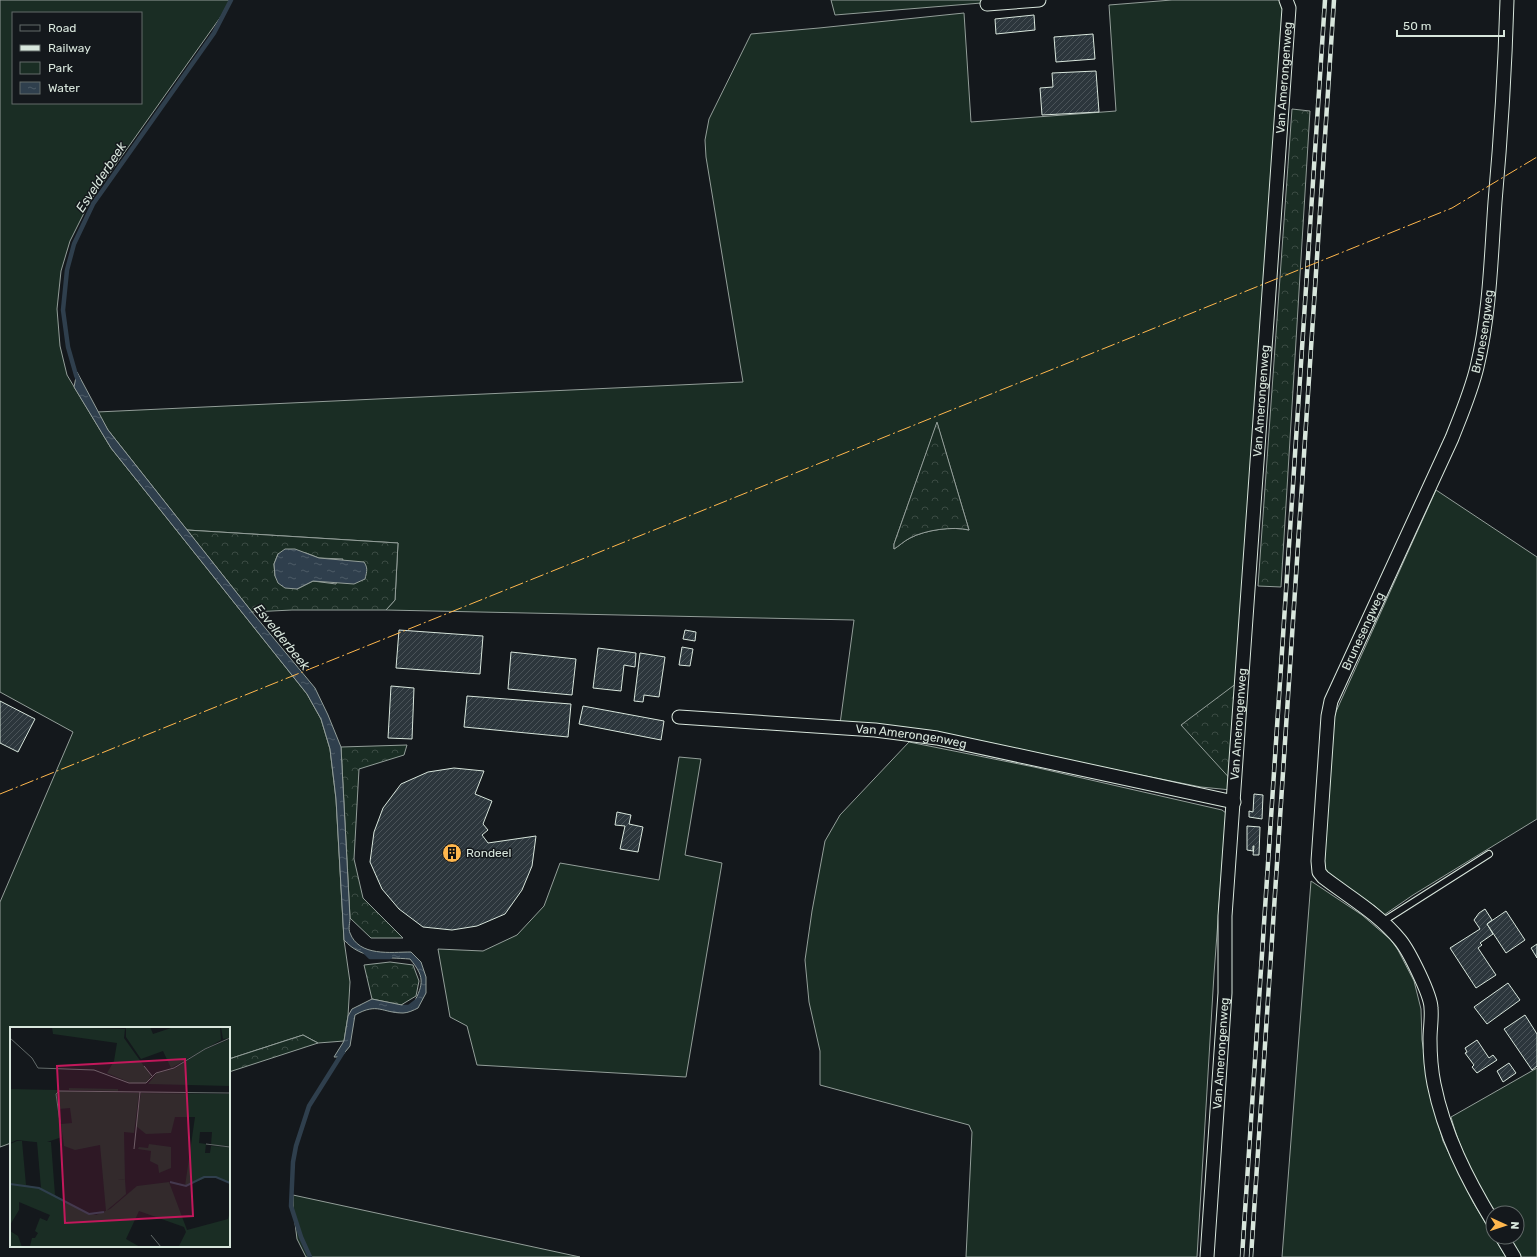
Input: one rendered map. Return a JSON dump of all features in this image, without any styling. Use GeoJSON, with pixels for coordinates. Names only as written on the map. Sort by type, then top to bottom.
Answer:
{"type":"FeatureCollection","features":[{"type":"Feature","properties":{"kind":"street"},"geometry":{"type":"LineString","coordinates":[[987,4],[1039,0]]}},
{"type":"Feature","properties":{"kind":"street","name":"Van Amerongenweg"},"geometry":{"type":"LineString","coordinates":[[1207,1257],[1225,993],[1225,916],[1289,8],[1286,0]]}},
{"type":"Feature","properties":{"kind":"street","name":"Brunesengweg"},"geometry":{"type":"LineString","coordinates":[[1485,1208],[1452,1144],[1440,1103],[1431,1064],[1431,1007],[1413,962],[1400,941],[1382,922],[1364,906],[1322,878],[1319,872],[1318,861],[1328,716],[1331,701],[1452,438],[1469,395],[1477,366],[1484,328],[1490,277],[1504,92],[1507,0]]}},
{"type":"Feature","properties":{"kind":"street","name":"Van Amerongenweg"},"geometry":{"type":"LineString","coordinates":[[679,717],[875,730],[937,738],[1234,802]]}},
{"type":"Feature","properties":{"kind":"street"},"geometry":{"type":"LineString","coordinates":[[1507,1245],[1514,1257]]}},
{"type":"Feature","properties":{"kind":"lane"},"geometry":{"type":"LineString","coordinates":[[1382,922],[1489,854]]}},
{"type":"Feature","properties":{"kind":"green space"},"geometry":{"type":"Polygon","coordinates":[[[0,0],[230,0],[222,15],[90,201],[70,241],[61,271],[57,309],[60,346],[67,375],[111,448],[307,694],[321,719],[330,749],[336,799],[344,940],[350,982],[348,1016],[344,1041],[318,1043],[303,1035],[230,1059],[230,1027],[10,1027],[10,1143],[0,1147],[0,902],[73,732],[0,692],[0,0]]]}},
{"type":"Feature","properties":{"kind":"green space"},"geometry":{"type":"Polygon","coordinates":[[[831,0],[1018,0],[835,15],[831,0]]]}},
{"type":"Feature","properties":{"kind":"green space"},"geometry":{"type":"Polygon","coordinates":[[[1172,0],[1279,0],[1282,5],[1284,21],[1234,783],[1231,790],[1201,787],[930,733],[840,724],[854,620],[386,610],[395,600],[398,543],[187,530],[108,430],[97,412],[743,382],[706,157],[705,140],[709,119],[751,34],[964,13],[971,122],[1116,111],[1109,5],[1172,0]],[[937,423],[894,544],[894,549],[908,539],[923,533],[955,528],[969,530],[937,423]]]}},
{"type":"Feature","properties":{"kind":"green space"},"geometry":{"type":"Polygon","coordinates":[[[1292,109],[1310,111],[1281,587],[1258,586],[1292,109]]]}},
{"type":"Feature","properties":{"kind":"green space"},"geometry":{"type":"Polygon","coordinates":[[[937,422],[969,530],[955,528],[923,533],[908,539],[894,549],[894,544],[937,422]]]}},
{"type":"Feature","properties":{"kind":"green space"},"geometry":{"type":"Polygon","coordinates":[[[1436,490],[1537,557],[1537,819],[1413,895],[1384,915],[1376,907],[1321,870],[1334,716],[1436,490]]]}},
{"type":"Feature","properties":{"kind":"green space"},"geometry":{"type":"Polygon","coordinates":[[[187,530],[398,543],[395,600],[386,610],[292,610],[252,612],[187,530]],[[306,553],[278,554],[274,564],[275,576],[297,589],[313,581],[336,584],[343,559],[319,558],[306,553]]]}},
{"type":"Feature","properties":{"kind":"green space"},"geometry":{"type":"Polygon","coordinates":[[[1241,680],[1234,783],[1181,725],[1241,680]]]}},
{"type":"Feature","properties":{"kind":"green space"},"geometry":{"type":"Polygon","coordinates":[[[909,742],[1034,767],[1222,810],[1226,813],[1214,974],[1197,1257],[966,1257],[972,1132],[969,1125],[820,1085],[820,1051],[809,1002],[805,960],[812,911],[825,841],[840,815],[909,742]]]}},
{"type":"Feature","properties":{"kind":"green space"},"geometry":{"type":"Polygon","coordinates":[[[407,745],[404,755],[359,769],[354,859],[363,898],[403,938],[371,938],[350,918],[341,747],[407,745]]]}},
{"type":"Feature","properties":{"kind":"green space"},"geometry":{"type":"Polygon","coordinates":[[[679,757],[701,759],[685,855],[722,863],[686,1077],[477,1065],[467,1026],[450,1017],[438,949],[483,951],[517,935],[544,906],[560,863],[659,880],[679,757]]]}},
{"type":"Feature","properties":{"kind":"green space"},"geometry":{"type":"Polygon","coordinates":[[[1311,881],[1362,915],[1391,940],[1398,950],[1414,981],[1421,1009],[1422,1040],[1429,1089],[1443,1141],[1473,1202],[1485,1222],[1485,1245],[1499,1245],[1506,1257],[1282,1257],[1311,881]]]}},
{"type":"Feature","properties":{"kind":"green space"},"geometry":{"type":"Polygon","coordinates":[[[390,962],[413,965],[419,981],[416,996],[401,1005],[372,999],[364,965],[390,962]]]}},
{"type":"Feature","properties":{"kind":"green space"},"geometry":{"type":"Polygon","coordinates":[[[303,1035],[318,1043],[230,1072],[230,1059],[303,1035]]]}},
{"type":"Feature","properties":{"kind":"green space"},"geometry":{"type":"Polygon","coordinates":[[[1537,1068],[1537,1257],[1521,1257],[1514,1245],[1525,1245],[1525,1205],[1489,1205],[1469,1166],[1451,1117],[1537,1068]]]}},
{"type":"Feature","properties":{"kind":"green space"},"geometry":{"type":"Polygon","coordinates":[[[293,1195],[580,1257],[306,1257],[297,1239],[293,1195]]]}},
{"type":"Feature","properties":{"kind":"water"},"geometry":{"type":"Polygon","coordinates":[[[77,372],[108,430],[252,612],[315,688],[341,747],[350,918],[349,931],[354,941],[368,950],[376,952],[411,952],[421,962],[426,977],[426,993],[418,1008],[409,1012],[396,1013],[380,1009],[369,1009],[355,1015],[350,1046],[341,1057],[334,1057],[344,1041],[348,1016],[352,1009],[372,999],[412,1007],[420,988],[421,977],[410,959],[366,954],[358,951],[344,940],[336,799],[330,749],[321,719],[307,694],[111,448],[74,387],[77,372]]]}},
{"type":"Feature","properties":{"kind":"water"},"geometry":{"type":"Polygon","coordinates":[[[285,549],[295,549],[319,558],[364,562],[367,570],[365,579],[354,584],[313,581],[297,589],[285,588],[278,583],[275,576],[274,564],[278,554],[285,549]]]}},
{"type":"Feature","properties":{"kind":"building"},"geometry":{"type":"Polygon","coordinates":[[[1034,15],[1035,30],[996,34],[995,19],[1034,15]]]}},
{"type":"Feature","properties":{"kind":"building"},"geometry":{"type":"Polygon","coordinates":[[[1093,34],[1095,59],[1056,62],[1054,37],[1093,34]]]}},
{"type":"Feature","properties":{"kind":"building"},"geometry":{"type":"Polygon","coordinates":[[[1096,71],[1099,112],[1042,115],[1040,88],[1053,87],[1052,73],[1096,71]]]}},
{"type":"Feature","properties":{"kind":"building"},"geometry":{"type":"Polygon","coordinates":[[[399,630],[483,636],[480,674],[396,668],[399,630]]]}},
{"type":"Feature","properties":{"kind":"building"},"geometry":{"type":"Polygon","coordinates":[[[685,630],[696,632],[695,641],[683,639],[685,630]]]}},
{"type":"Feature","properties":{"kind":"building"},"geometry":{"type":"Polygon","coordinates":[[[682,647],[693,649],[690,666],[679,665],[682,647]]]}},
{"type":"Feature","properties":{"kind":"building"},"geometry":{"type":"Polygon","coordinates":[[[598,648],[636,653],[635,667],[624,665],[621,691],[593,688],[598,648]]]}},
{"type":"Feature","properties":{"kind":"building"},"geometry":{"type":"Polygon","coordinates":[[[511,652],[576,659],[572,695],[508,689],[511,652]]]}},
{"type":"Feature","properties":{"kind":"building"},"geometry":{"type":"Polygon","coordinates":[[[640,653],[665,657],[659,697],[644,695],[643,702],[634,701],[640,653]]]}},
{"type":"Feature","properties":{"kind":"building"},"geometry":{"type":"Polygon","coordinates":[[[391,686],[414,688],[412,739],[388,738],[391,686]]]}},
{"type":"Feature","properties":{"kind":"building"},"geometry":{"type":"Polygon","coordinates":[[[467,696],[571,704],[568,737],[464,727],[467,696]]]}},
{"type":"Feature","properties":{"kind":"building"},"geometry":{"type":"Polygon","coordinates":[[[0,701],[35,719],[18,752],[0,743],[0,701]]]}},
{"type":"Feature","properties":{"kind":"building"},"geometry":{"type":"Polygon","coordinates":[[[583,706],[664,721],[661,740],[579,724],[583,706]]]}},
{"type":"Feature","properties":{"kind":"building","name":"Rondeel"},"geometry":{"type":"Polygon","coordinates":[[[454,768],[484,771],[475,794],[492,801],[483,824],[488,830],[482,835],[488,843],[536,836],[532,866],[522,890],[505,914],[477,926],[452,930],[423,927],[399,909],[382,889],[370,862],[374,832],[383,808],[401,784],[428,772],[454,768]]]}},
{"type":"Feature","properties":{"kind":"building"},"geometry":{"type":"Polygon","coordinates":[[[1254,794],[1263,795],[1262,819],[1249,817],[1249,811],[1253,812],[1254,794]]]}},
{"type":"Feature","properties":{"kind":"building"},"geometry":{"type":"Polygon","coordinates":[[[617,812],[631,815],[629,824],[643,827],[638,852],[620,849],[625,826],[615,825],[617,812]]]}},
{"type":"Feature","properties":{"kind":"building"},"geometry":{"type":"Polygon","coordinates":[[[1247,826],[1260,827],[1259,855],[1253,855],[1254,846],[1253,851],[1247,850],[1247,826]]]}},
{"type":"Feature","properties":{"kind":"building"},"geometry":{"type":"Polygon","coordinates":[[[1485,909],[1492,920],[1487,924],[1493,934],[1480,943],[1482,945],[1478,948],[1496,975],[1476,988],[1450,948],[1480,929],[1474,920],[1479,913],[1485,909]]]}},
{"type":"Feature","properties":{"kind":"building"},"geometry":{"type":"Polygon","coordinates":[[[1506,911],[1525,940],[1506,953],[1487,924],[1506,911]]]}},
{"type":"Feature","properties":{"kind":"building"},"geometry":{"type":"Polygon","coordinates":[[[1537,944],[1537,958],[1531,948],[1537,944]]]}},
{"type":"Feature","properties":{"kind":"building"},"geometry":{"type":"Polygon","coordinates":[[[1508,983],[1520,1000],[1487,1024],[1474,1007],[1508,983]]]}},
{"type":"Feature","properties":{"kind":"building"},"geometry":{"type":"Polygon","coordinates":[[[1525,1015],[1537,1034],[1537,1066],[1532,1070],[1504,1029],[1525,1015]]]}},
{"type":"Feature","properties":{"kind":"building"},"geometry":{"type":"Polygon","coordinates":[[[1477,1040],[1489,1058],[1493,1055],[1497,1060],[1477,1073],[1472,1067],[1474,1065],[1465,1053],[1467,1052],[1465,1048],[1477,1040]]]}},
{"type":"Feature","properties":{"kind":"building"},"geometry":{"type":"Polygon","coordinates":[[[1509,1063],[1516,1073],[1503,1082],[1497,1071],[1509,1063]]]}},
{"type":"Feature","properties":{"kind":"waterway","name":"Esvelderbeek"},"geometry":{"type":"LineString","coordinates":[[79,382],[68,347],[63,310],[67,270],[74,244],[93,204],[214,33],[231,0]]}},
{"type":"Feature","properties":{"kind":"waterway","name":"Esvelderbeek"},"geometry":{"type":"LineString","coordinates":[[365,952],[370,957],[390,957]]}},
{"type":"Feature","properties":{"kind":"waterway","name":"Esvelderbeek"},"geometry":{"type":"LineString","coordinates":[[404,1007],[409,1007],[418,1000]]}},
{"type":"Feature","properties":{"kind":"waterway","name":"Esvelderbeek"},"geometry":{"type":"LineString","coordinates":[[310,1257],[301,1237],[291,1206],[293,1162],[296,1146],[309,1106],[343,1052]]}},
{"type":"Feature","properties":{"kind":"railway"},"geometry":{"type":"LineString","coordinates":[[1242,1257],[1325,0]]}},
{"type":"Feature","properties":{"kind":"railway"},"geometry":{"type":"LineString","coordinates":[[1251,1257],[1334,0]]}},
{"type":"Feature","properties":{"kind":"power"},"geometry":{"type":"LineString","coordinates":[[0,794],[1452,208],[1537,157]]}},
{"type":"Feature","properties":{"kind":"place","name":"Rondeel"},"geometry":{"type":"Point","coordinates":[452,853]}}]}
